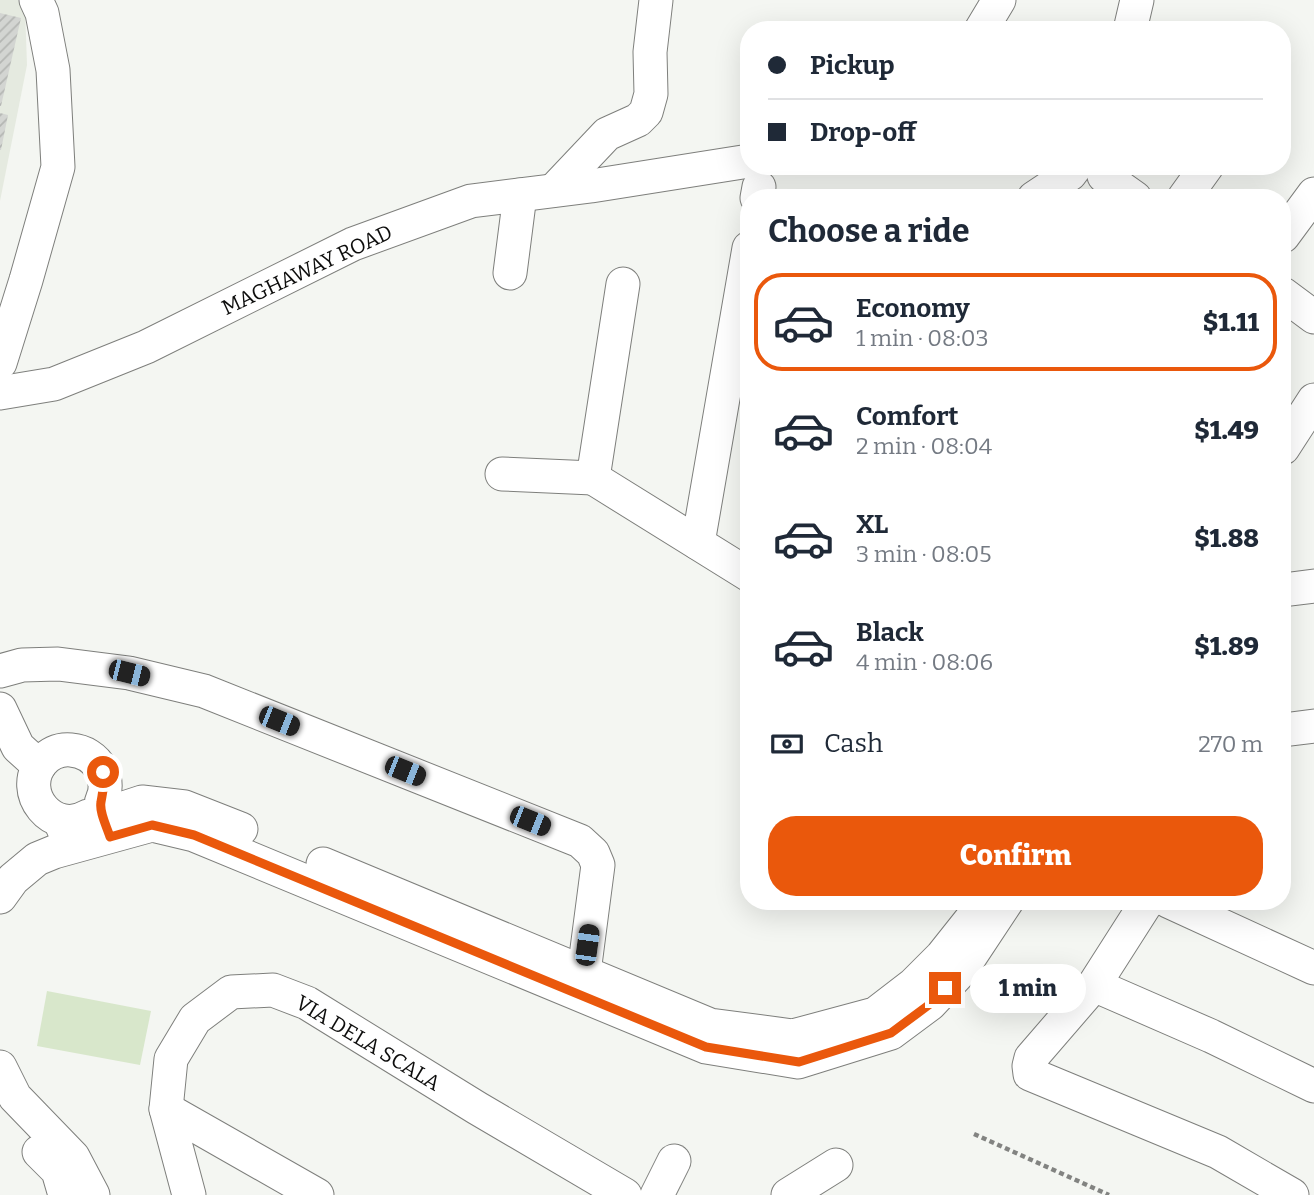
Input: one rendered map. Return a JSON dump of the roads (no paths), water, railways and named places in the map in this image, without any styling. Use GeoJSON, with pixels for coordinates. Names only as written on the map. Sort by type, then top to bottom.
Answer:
{"type":"FeatureCollection","features":[{"type":"Feature","properties":{"kind":"street"},"geometry":{"type":"LineString","coordinates":[[0,363],[58,167],[53,70],[42,13],[36,0]]}},
{"type":"Feature","properties":{"kind":"street"},"geometry":{"type":"LineString","coordinates":[[554,190],[607,134],[638,120],[646,112],[650,94],[650,52],[656,0]]}},
{"type":"Feature","properties":{"kind":"street"},"geometry":{"type":"LineString","coordinates":[[986,21],[999,0]]}},
{"type":"Feature","properties":{"kind":"street"},"geometry":{"type":"LineString","coordinates":[[1132,21],[1137,0]]}},
{"type":"Feature","properties":{"kind":"street"},"geometry":{"type":"LineString","coordinates":[[1048,189],[1068,175]]}},
{"type":"Feature","properties":{"kind":"street"},"geometry":{"type":"LineString","coordinates":[[1097,175],[1120,189]]}},
{"type":"Feature","properties":{"kind":"street","name":"MAGHAWAY ROAD"},"geometry":{"type":"LineString","coordinates":[[0,393],[54,384],[146,348],[354,244],[471,201],[590,186],[755,182]]}},
{"type":"Feature","properties":{"kind":"street"},"geometry":{"type":"LineString","coordinates":[[1291,225],[1314,194]]}},
{"type":"Feature","properties":{"kind":"street"},"geometry":{"type":"LineString","coordinates":[[510,273],[520,195]]}},
{"type":"Feature","properties":{"kind":"street"},"geometry":{"type":"LineString","coordinates":[[593,478],[623,285]]}},
{"type":"Feature","properties":{"kind":"street"},"geometry":{"type":"LineString","coordinates":[[698,543],[740,300]]}},
{"type":"Feature","properties":{"kind":"street"},"geometry":{"type":"LineString","coordinates":[[1291,300],[1314,317]]}},
{"type":"Feature","properties":{"kind":"street"},"geometry":{"type":"LineString","coordinates":[[1291,436],[1314,400]]}},
{"type":"Feature","properties":{"kind":"street"},"geometry":{"type":"LineString","coordinates":[[502,474],[593,478],[740,569]]}},
{"type":"Feature","properties":{"kind":"street"},"geometry":{"type":"LineString","coordinates":[[1291,589],[1314,586]]}},
{"type":"Feature","properties":{"kind":"street"},"geometry":{"type":"LineString","coordinates":[[0,671],[22,665],[58,664],[129,673],[204,691],[580,841],[593,853],[598,865],[584,972]]}},
{"type":"Feature","properties":{"kind":"street"},"geometry":{"type":"LineString","coordinates":[[0,709],[18,747],[39,766]]}},
{"type":"Feature","properties":{"kind":"street"},"geometry":{"type":"LineString","coordinates":[[1291,729],[1314,726]]}},
{"type":"Feature","properties":{"kind":"street"},"geometry":{"type":"LineString","coordinates":[[0,897],[38,837],[34,777],[46,758],[56,752],[78,750],[97,762],[105,783],[104,819]]}},
{"type":"Feature","properties":{"kind":"street"},"geometry":{"type":"LineString","coordinates":[[0,863],[38,837],[104,819],[142,802],[185,807],[706,1047],[799,1062],[891,1033],[930,1004],[960,972],[1001,910]]}},
{"type":"Feature","properties":{"kind":"street"},"geometry":{"type":"LineString","coordinates":[[418,916],[584,972],[710,1025],[793,1036],[875,1014],[914,984],[942,956],[978,910]]}},
{"type":"Feature","properties":{"kind":"street"},"geometry":{"type":"LineString","coordinates":[[1142,910],[1094,985],[1031,1058],[1030,1074],[1217,1152],[1292,1195]]}},
{"type":"Feature","properties":{"kind":"street"},"geometry":{"type":"LineString","coordinates":[[1188,910],[1314,968]]}},
{"type":"Feature","properties":{"kind":"street"},"geometry":{"type":"LineString","coordinates":[[1094,985],[1211,1036],[1314,1086]]}},
{"type":"Feature","properties":{"kind":"street","name":"VIA DELA SCALA"},"geometry":{"type":"LineString","coordinates":[[189,1195],[166,1108],[171,1059],[195,1019],[231,992],[273,990],[307,1003],[625,1195]]}},
{"type":"Feature","properties":{"kind":"street"},"geometry":{"type":"LineString","coordinates":[[0,1067],[15,1097],[73,1157],[93,1195]]}},
{"type":"Feature","properties":{"kind":"street"},"geometry":{"type":"LineString","coordinates":[[166,1108],[310,1193]]}},
{"type":"Feature","properties":{"kind":"street"},"geometry":{"type":"LineString","coordinates":[[0,1113],[58,1171],[65,1195]]}},
{"type":"Feature","properties":{"kind":"street"},"geometry":{"type":"LineString","coordinates":[[657,1195],[674,1161]]}},
{"type":"Feature","properties":{"kind":"street"},"geometry":{"type":"LineString","coordinates":[[788,1195],[836,1165]]}}]}
